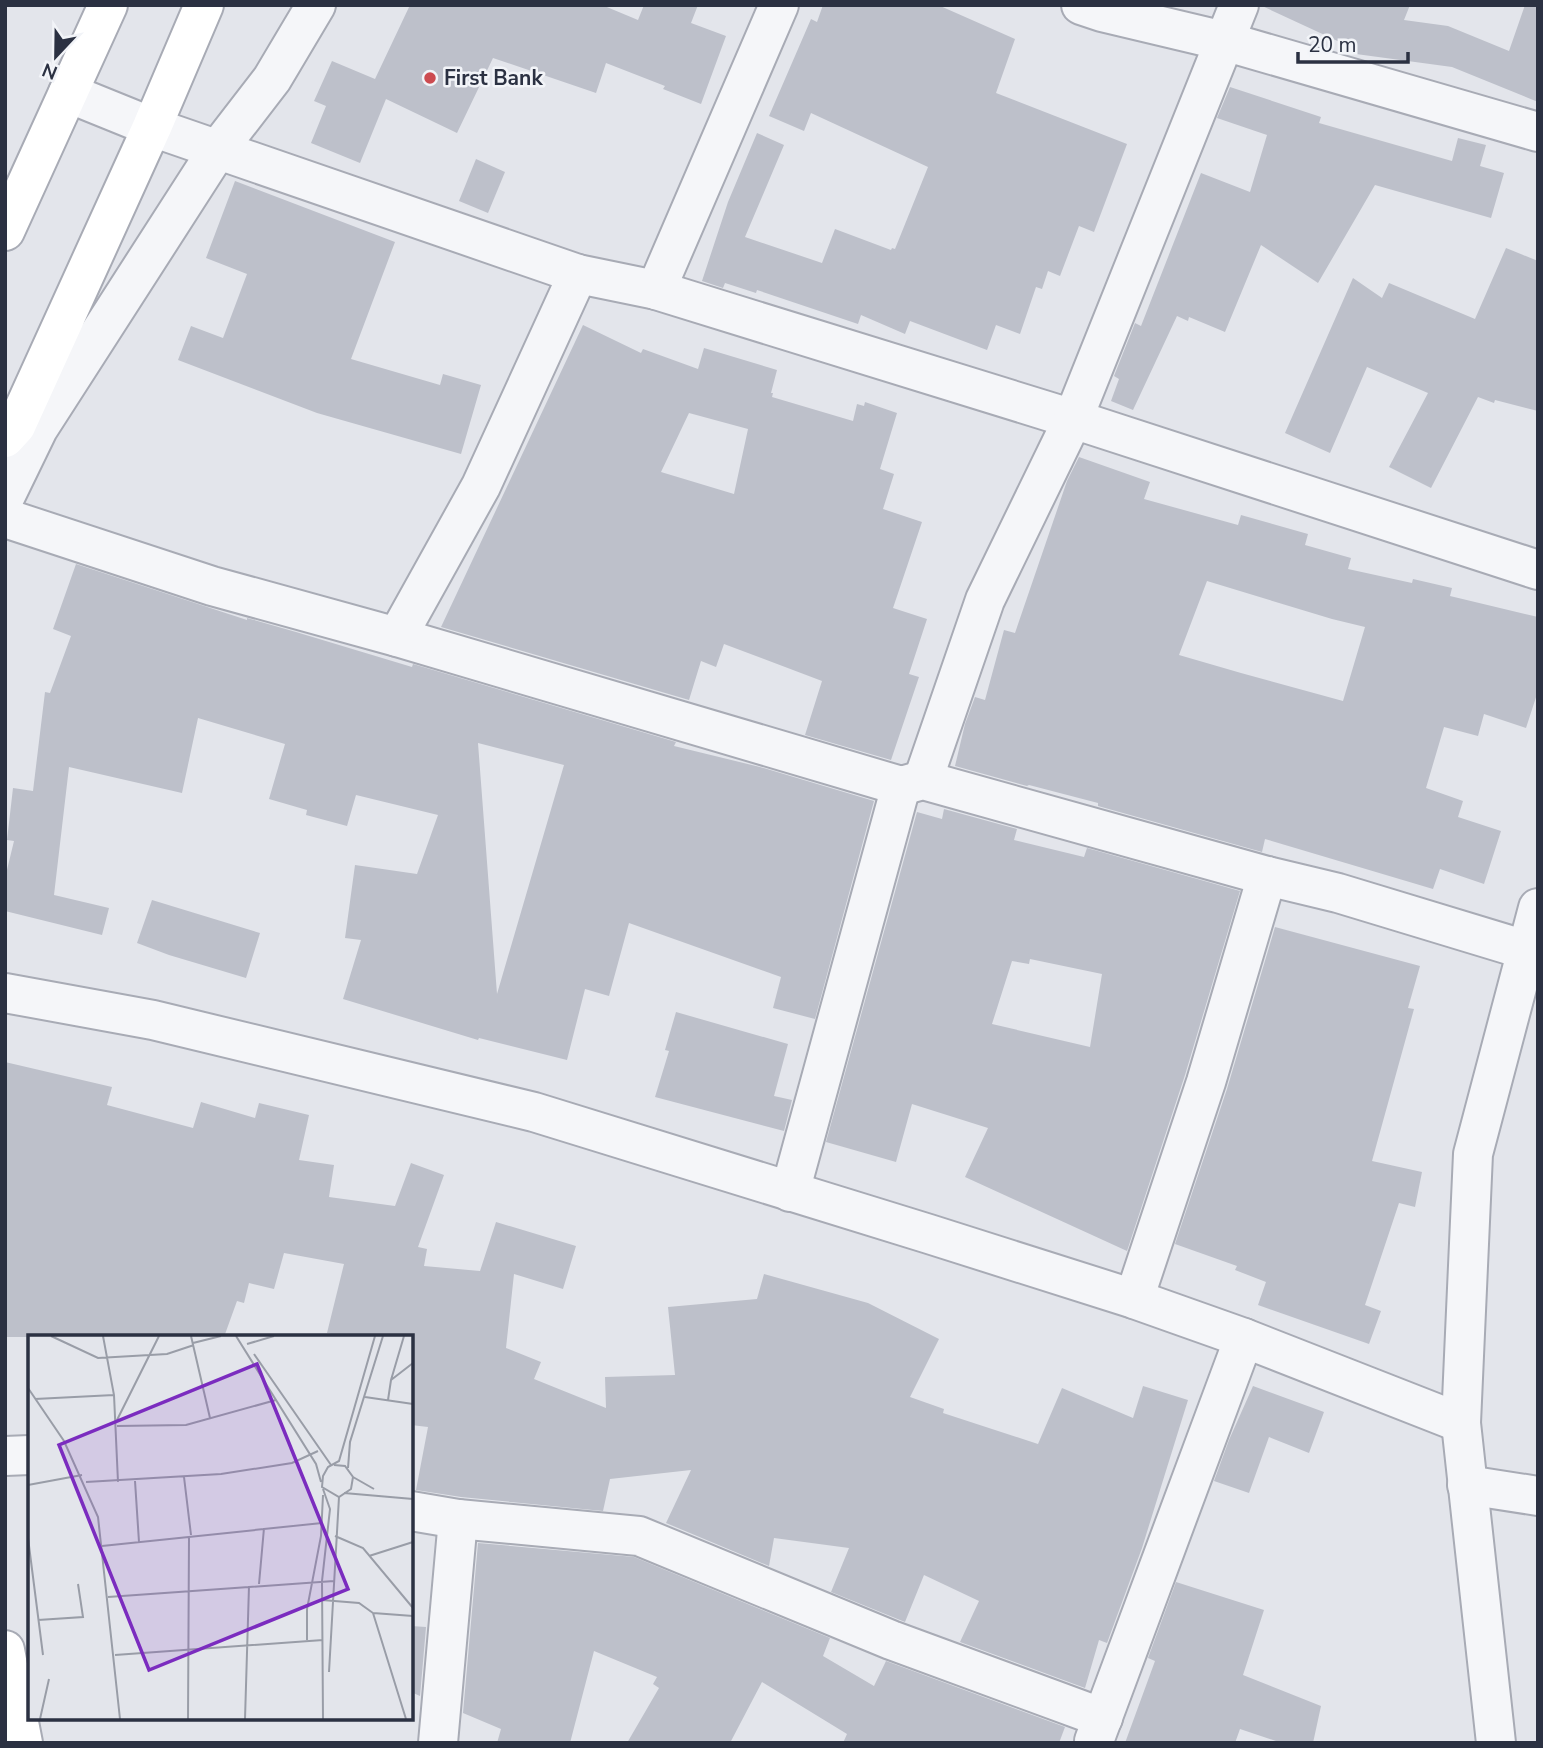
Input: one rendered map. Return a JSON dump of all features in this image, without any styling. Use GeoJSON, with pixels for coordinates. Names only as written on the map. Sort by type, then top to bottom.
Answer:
{"type":"FeatureCollection","features":[{"type":"Feature","properties":{"kind":"main road"},"geometry":{"type":"LineString","coordinates":[[5,232],[108,5]]}},
{"type":"Feature","properties":{"kind":"main road"},"geometry":{"type":"LineString","coordinates":[[9,428],[152,127],[204,5]]}},
{"type":"Feature","properties":{"kind":"main road"},"geometry":{"type":"LineString","coordinates":[[5,1650],[23,1743]]}},
{"type":"Feature","properties":{"kind":"street"},"geometry":{"type":"LineString","coordinates":[[5,497],[38,429],[218,149],[272,79],[316,5]]}},
{"type":"Feature","properties":{"kind":"street"},"geometry":{"type":"LineString","coordinates":[[656,290],[779,5]]}},
{"type":"Feature","properties":{"kind":"street"},"geometry":{"type":"LineString","coordinates":[[1081,5],[1224,41],[1538,132]]}},
{"type":"Feature","properties":{"kind":"street"},"geometry":{"type":"LineString","coordinates":[[790,1192],[912,783],[985,600],[1073,419],[1239,5]]}},
{"type":"Feature","properties":{"kind":"street"},"geometry":{"type":"LineString","coordinates":[[68,93],[152,127],[578,274],[656,290],[1073,419],[1538,570]]}},
{"type":"Feature","properties":{"kind":"street"},"geometry":{"type":"LineString","coordinates":[[397,637],[481,486],[578,274]]}},
{"type":"Feature","properties":{"kind":"street"},"geometry":{"type":"LineString","coordinates":[[5,518],[212,586],[912,783],[1338,892],[1526,950]]}},
{"type":"Feature","properties":{"kind":"street"},"geometry":{"type":"LineString","coordinates":[[1134,1299],[1206,1082],[1267,876]]}},
{"type":"Feature","properties":{"kind":"street"},"geometry":{"type":"LineString","coordinates":[[1496,1743],[1461,1423],[1473,1154],[1538,908]]}},
{"type":"Feature","properties":{"kind":"street"},"geometry":{"type":"LineString","coordinates":[[5,993],[153,1020],[534,1112],[1134,1299],[1244,1338],[1461,1423]]}},
{"type":"Feature","properties":{"kind":"street"},"geometry":{"type":"LineString","coordinates":[[413,1511],[458,1519],[639,1536],[891,1640],[1098,1730],[1244,1338]]}},
{"type":"Feature","properties":{"kind":"street"},"geometry":{"type":"LineString","coordinates":[[5,1456],[28,1455]]}},
{"type":"Feature","properties":{"kind":"street"},"geometry":{"type":"LineString","coordinates":[[1467,1485],[1538,1496]]}},
{"type":"Feature","properties":{"kind":"street"},"geometry":{"type":"LineString","coordinates":[[438,1743],[458,1519]]}},
{"type":"Feature","properties":{"kind":"building"},"geometry":{"type":"Polygon","coordinates":[[[410,5],[602,5],[638,20],[644,5],[698,5],[691,23],[726,36],[701,104],[663,89],[665,86],[606,63],[596,93],[493,58],[457,133],[386,99],[360,163],[311,143],[326,106],[314,101],[332,61],[375,79],[410,5]]]}},
{"type":"Feature","properties":{"kind":"building"},"geometry":{"type":"Polygon","coordinates":[[[823,5],[938,5],[1015,39],[996,93],[1127,144],[1094,232],[1079,226],[1060,276],[1048,271],[1042,289],[1036,287],[1020,334],[996,325],[987,350],[910,321],[905,334],[861,315],[858,324],[757,290],[756,293],[725,283],[723,288],[702,281],[728,202],[757,133],[784,145],[745,237],[822,263],[835,229],[891,250],[895,249],[928,167],[811,113],[804,131],[769,116],[811,19],[817,22],[823,5]]]}},
{"type":"Feature","properties":{"kind":"building"},"geometry":{"type":"Polygon","coordinates":[[[1260,5],[1410,5],[1404,20],[1448,26],[1509,51],[1525,5],[1538,5],[1538,102],[1452,67],[1356,54],[1357,50],[1260,5]]]}},
{"type":"Feature","properties":{"kind":"building"},"geometry":{"type":"Polygon","coordinates":[[[1230,87],[1321,117],[1319,123],[1452,161],[1458,138],[1486,145],[1480,166],[1504,173],[1491,218],[1375,185],[1318,283],[1261,245],[1225,332],[1189,317],[1188,321],[1177,316],[1133,410],[1111,401],[1119,379],[1114,376],[1135,323],[1141,326],[1201,173],[1250,192],[1267,135],[1217,118],[1230,87]]]}},
{"type":"Feature","properties":{"kind":"building"},"geometry":{"type":"Polygon","coordinates":[[[476,159],[505,172],[488,213],[459,201],[476,159]]]}},
{"type":"Feature","properties":{"kind":"building"},"geometry":{"type":"Polygon","coordinates":[[[235,181],[395,242],[351,359],[440,385],[443,374],[481,385],[461,454],[317,413],[178,360],[191,326],[223,338],[247,274],[206,258],[235,181]]]}},
{"type":"Feature","properties":{"kind":"building"},"geometry":{"type":"Polygon","coordinates":[[[1506,248],[1538,261],[1538,411],[1495,400],[1494,403],[1478,397],[1431,488],[1389,467],[1428,393],[1367,367],[1330,453],[1285,433],[1353,278],[1382,298],[1389,283],[1475,319],[1506,248]]]}},
{"type":"Feature","properties":{"kind":"building"},"geometry":{"type":"Polygon","coordinates":[[[583,325],[641,353],[643,349],[698,369],[704,348],[777,370],[772,397],[853,421],[857,404],[864,406],[865,402],[897,413],[880,469],[894,474],[883,509],[922,522],[893,608],[927,619],[909,674],[919,677],[891,760],[805,735],[822,681],[724,644],[716,667],[701,661],[689,700],[441,627],[583,325]],[[689,413],[661,472],[734,494],[748,429],[689,413]]]}},
{"type":"Feature","properties":{"kind":"building"},"geometry":{"type":"Polygon","coordinates":[[[1079,457],[1150,482],[1144,499],[1238,525],[1241,515],[1308,534],[1305,545],[1351,558],[1348,569],[1412,583],[1413,579],[1452,588],[1450,596],[1538,617],[1538,691],[1526,728],[1484,714],[1478,736],[1444,727],[1426,788],[1463,801],[1458,817],[1501,831],[1484,884],[1440,869],[1433,889],[1265,839],[1262,852],[1098,806],[1098,803],[955,766],[975,697],[985,700],[1004,630],[1015,633],[1067,481],[1079,457]],[[1207,581],[1179,655],[1343,701],[1365,627],[1207,581]]]}},
{"type":"Feature","properties":{"kind":"building"},"geometry":{"type":"Polygon","coordinates":[[[76,564],[247,620],[412,667],[413,664],[676,742],[674,746],[760,767],[874,801],[815,1019],[773,1008],[781,977],[629,923],[609,996],[585,989],[567,1060],[479,1038],[478,1040],[343,999],[361,940],[345,938],[355,865],[417,874],[438,815],[356,795],[347,826],[306,815],[307,810],[269,799],[285,744],[198,718],[182,793],[69,767],[54,895],[109,908],[102,935],[5,911],[5,878],[14,841],[7,840],[13,788],[33,791],[45,692],[50,693],[71,636],[53,629],[76,564]],[[478,743],[497,994],[564,765],[478,743]]]}},
{"type":"Feature","properties":{"kind":"building"},"geometry":{"type":"Polygon","coordinates":[[[944,809],[1017,829],[1014,840],[1084,857],[1087,848],[1240,891],[1185,1075],[1127,1251],[965,1177],[988,1128],[912,1104],[896,1162],[826,1142],[917,812],[942,819],[944,809]],[[1030,959],[1029,964],[1012,961],[992,1024],[1090,1047],[1102,974],[1030,959]]]}},
{"type":"Feature","properties":{"kind":"building"},"geometry":{"type":"Polygon","coordinates":[[[152,900],[260,933],[246,978],[137,943],[152,900]]]}},
{"type":"Feature","properties":{"kind":"building"},"geometry":{"type":"Polygon","coordinates":[[[1275,927],[1420,966],[1408,1008],[1414,1009],[1372,1161],[1422,1172],[1415,1207],[1399,1203],[1365,1305],[1381,1311],[1369,1344],[1258,1305],[1266,1282],[1235,1270],[1237,1266],[1175,1244],[1227,1089],[1275,927]]]}},
{"type":"Feature","properties":{"kind":"building"},"geometry":{"type":"Polygon","coordinates":[[[676,1012],[788,1044],[774,1096],[792,1100],[784,1131],[655,1097],[669,1051],[665,1050],[676,1012]]]}},
{"type":"Feature","properties":{"kind":"building"},"geometry":{"type":"Polygon","coordinates":[[[5,1062],[112,1087],[107,1105],[193,1128],[201,1102],[255,1118],[259,1103],[309,1115],[299,1160],[334,1165],[329,1197],[395,1206],[411,1163],[444,1175],[418,1247],[427,1249],[424,1266],[480,1271],[496,1222],[576,1246],[563,1289],[514,1274],[506,1348],[541,1362],[534,1379],[606,1408],[605,1377],[675,1375],[668,1307],[757,1299],[764,1274],[868,1303],[939,1339],[910,1397],[944,1409],[943,1413],[1038,1444],[1062,1388],[1133,1418],[1143,1386],[1188,1400],[1142,1548],[1107,1643],[1099,1640],[1085,1688],[960,1642],[979,1601],[924,1575],[905,1622],[831,1592],[849,1548],[774,1538],[769,1566],[666,1523],[691,1470],[610,1479],[603,1511],[416,1490],[428,1427],[413,1425],[413,1335],[327,1333],[344,1264],[284,1253],[274,1289],[249,1283],[244,1303],[237,1301],[225,1335],[5,1337],[5,1062]]]}},
{"type":"Feature","properties":{"kind":"building"},"geometry":{"type":"Polygon","coordinates":[[[1253,1386],[1324,1412],[1309,1453],[1269,1437],[1249,1493],[1214,1481],[1253,1386]]]}},
{"type":"Feature","properties":{"kind":"building"},"geometry":{"type":"Polygon","coordinates":[[[478,1543],[634,1557],[830,1638],[823,1656],[874,1686],[886,1661],[1065,1727],[1059,1743],[843,1743],[847,1734],[762,1682],[730,1743],[627,1743],[659,1688],[653,1684],[657,1677],[594,1651],[570,1743],[497,1743],[501,1729],[463,1713],[478,1543]]]}},
{"type":"Feature","properties":{"kind":"building"},"geometry":{"type":"Polygon","coordinates":[[[1176,1582],[1264,1610],[1243,1675],[1321,1706],[1313,1743],[1282,1743],[1240,1729],[1235,1743],[1125,1743],[1155,1661],[1148,1658],[1176,1582]]]}},
{"type":"Feature","properties":{"kind":"building"},"geometry":{"type":"Polygon","coordinates":[[[413,1626],[426,1627],[420,1696],[413,1693],[413,1626]]]}},
{"type":"Feature","properties":{"kind":"place","name":"First Bank"},"geometry":{"type":"Point","coordinates":[430,78]}}]}
